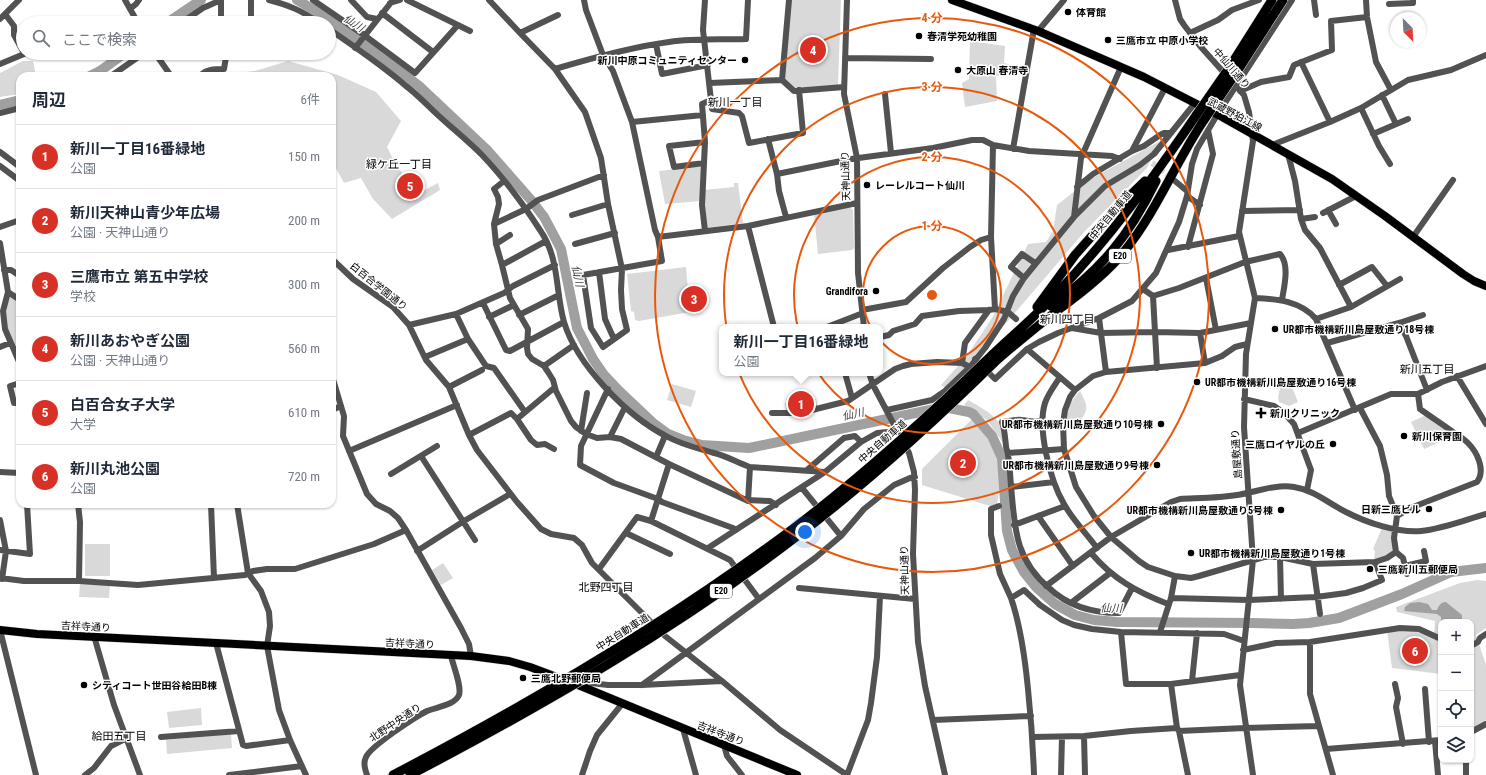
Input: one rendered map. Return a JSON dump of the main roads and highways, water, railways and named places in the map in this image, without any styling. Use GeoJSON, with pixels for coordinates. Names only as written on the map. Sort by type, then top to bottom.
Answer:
{"type":"FeatureCollection","features":[{"type":"Feature","properties":{"kind":"highway","name":"中央自動車道"},"geometry":{"type":"LineString","coordinates":[[393,775],[544,691],[652,627],[750,560],[798,525],[860,474],[995,357],[1096,281],[1123,253],[1146,220],[1185,150],[1200,117],[1272,0]]}},
{"type":"Feature","properties":{"kind":"highway","name":"中央自動車道"},"geometry":{"type":"LineString","coordinates":[[1171,152],[1238,70],[1283,0]]}},
{"type":"Feature","properties":{"kind":"highway"},"geometry":{"type":"LineString","coordinates":[[1011,337],[1086,279],[1115,248],[1139,213],[1171,152]]}},
{"type":"Feature","properties":{"kind":"highway"},"geometry":{"type":"LineString","coordinates":[[1011,337],[1036,308],[1095,233],[1171,152]]}},
{"type":"Feature","properties":{"kind":"highway","name":"中央自動車道"},"geometry":{"type":"LineString","coordinates":[[410,775],[605,666],[704,603],[750,570],[838,504],[893,458],[944,412],[995,357],[1011,337]]}},
{"type":"Feature","properties":{"kind":"main road","name":"武蔵野狛江線"},"geometry":{"type":"LineString","coordinates":[[957,1],[1036,30],[1121,67],[1217,115],[1327,176],[1463,274],[1485,287]]}},
{"type":"Feature","properties":{"kind":"main road","name":"吉祥寺通り"},"geometry":{"type":"LineString","coordinates":[[0,630],[37,634],[471,656],[509,661],[530,667],[583,687],[797,775]]}},
{"type":"Feature","properties":{"kind":"waterway","name":"仙川"},"geometry":{"type":"LineString","coordinates":[[177,16],[201,0]]}},
{"type":"Feature","properties":{"kind":"waterway","name":"仙川"},"geometry":{"type":"LineString","coordinates":[[297,0],[323,16]]}},
{"type":"Feature","properties":{"kind":"waterway","name":"仙川"},"geometry":{"type":"LineString","coordinates":[[336,25],[366,45],[419,86],[488,151],[531,200],[544,217],[561,249],[577,328],[593,359],[604,375],[619,391],[653,423],[668,434],[702,445],[749,448],[944,407],[969,412],[973,414],[992,436],[1002,458],[1007,531],[1012,550],[1024,572],[1037,588],[1055,604],[1075,615],[1094,620],[1117,622],[1309,623],[1339,618],[1402,594],[1451,572],[1486,568]]}},
{"type":"Feature","properties":{"kind":"waterway","name":"仙川"},"geometry":{"type":"LineString","coordinates":[[98,72],[115,60]]}},
{"type":"Feature","properties":{"kind":"waterway","name":"仙川"},"geometry":{"type":"LineString","coordinates":[[0,105],[16,101]]}},
{"type":"Feature","properties":{"kind":"tunnel"},"geometry":{"type":"LineString","coordinates":[[1152,163],[1173,179]]}},
{"type":"Feature","properties":{"kind":"place","name":"体育館"},"geometry":{"type":"Point","coordinates":[1068,12]}},
{"type":"Feature","properties":{"kind":"place","name":"春清学苑幼稚園"},"geometry":{"type":"Point","coordinates":[919,36]}},
{"type":"Feature","properties":{"kind":"place","name":"三鷹市立 中原小学校"},"geometry":{"type":"Point","coordinates":[1108,40]}},
{"type":"Feature","properties":{"kind":"place","name":"新川あおやぎ公園"},"geometry":{"type":"Point","coordinates":[813,50]}},
{"type":"Feature","properties":{"kind":"place","name":"新川中原コミュニティセンター"},"geometry":{"type":"Point","coordinates":[745,60]}},
{"type":"Feature","properties":{"kind":"place","name":"大原山 春清寺"},"geometry":{"type":"Point","coordinates":[958,70]}},
{"type":"Feature","properties":{"kind":"place","name":"レーレルコート仙川"},"geometry":{"type":"Point","coordinates":[867,185]}},
{"type":"Feature","properties":{"kind":"place","name":"白百合女子大学"},"geometry":{"type":"Point","coordinates":[410,186]}},
{"type":"Feature","properties":{"kind":"place","name":"Grandifora"},"geometry":{"type":"Point","coordinates":[876,291]}},
{"type":"Feature","properties":{"kind":"place","name":"三鷹市立 第五中学校"},"geometry":{"type":"Point","coordinates":[694,299]}},
{"type":"Feature","properties":{"kind":"place","name":"UR都市機構新川島屋敷通り18号棟"},"geometry":{"type":"Point","coordinates":[1275,329]}},
{"type":"Feature","properties":{"kind":"place","name":"UR都市機構新川島屋敷通り16号棟"},"geometry":{"type":"Point","coordinates":[1197,382]}},
{"type":"Feature","properties":{"kind":"place","name":"新川一丁目16番緑地"},"geometry":{"type":"Point","coordinates":[801,404]}},
{"type":"Feature","properties":{"kind":"place","name":"新川クリニック"},"geometry":{"type":"Point","coordinates":[1261,413]}},
{"type":"Feature","properties":{"kind":"place","name":"UR都市機構新川島屋敷通り10号棟"},"geometry":{"type":"Point","coordinates":[1161,424]}},
{"type":"Feature","properties":{"kind":"place","name":"新川保育園"},"geometry":{"type":"Point","coordinates":[1404,436]}},
{"type":"Feature","properties":{"kind":"place","name":"三鷹ロイヤルの丘"},"geometry":{"type":"Point","coordinates":[1333,444]}},
{"type":"Feature","properties":{"kind":"place","name":"新川天神山青少年広場"},"geometry":{"type":"Point","coordinates":[963,463]}},
{"type":"Feature","properties":{"kind":"place","name":"UR都市機構新川島屋敷通り9号棟"},"geometry":{"type":"Point","coordinates":[1157,465]}},
{"type":"Feature","properties":{"kind":"place","name":"日新三鷹ビル"},"geometry":{"type":"Point","coordinates":[1429,509]}},
{"type":"Feature","properties":{"kind":"place","name":"UR都市機構新川島屋敷通り5号棟"},"geometry":{"type":"Point","coordinates":[1281,510]}},
{"type":"Feature","properties":{"kind":"place","name":"UR都市機構新川島屋敷通り1号棟"},"geometry":{"type":"Point","coordinates":[1191,553]}},
{"type":"Feature","properties":{"kind":"place","name":"三鷹新川五郵便局"},"geometry":{"type":"Point","coordinates":[1370,569]}},
{"type":"Feature","properties":{"kind":"place","name":"新川丸池公園"},"geometry":{"type":"Point","coordinates":[1415,651]}},
{"type":"Feature","properties":{"kind":"place","name":"三鷹北野郵便局"},"geometry":{"type":"Point","coordinates":[523,678]}},
{"type":"Feature","properties":{"kind":"place","name":"シティコート世田谷給田B棟"},"geometry":{"type":"Point","coordinates":[84,685]}},
{"type":"Feature","properties":{"kind":"district","name":"新川一丁目"},"geometry":{"type":"Point","coordinates":[735,102]}},
{"type":"Feature","properties":{"kind":"district","name":"緑ケ丘一丁目"},"geometry":{"type":"Point","coordinates":[399,164]}},
{"type":"Feature","properties":{"kind":"district","name":"新川四丁目"},"geometry":{"type":"Point","coordinates":[1067,319]}},
{"type":"Feature","properties":{"kind":"district","name":"新川五丁目"},"geometry":{"type":"Point","coordinates":[1427,369]}},
{"type":"Feature","properties":{"kind":"district","name":"北野四丁目"},"geometry":{"type":"Point","coordinates":[606,587]}},
{"type":"Feature","properties":{"kind":"district","name":"給田五丁目"},"geometry":{"type":"Point","coordinates":[119,736]}}]}
